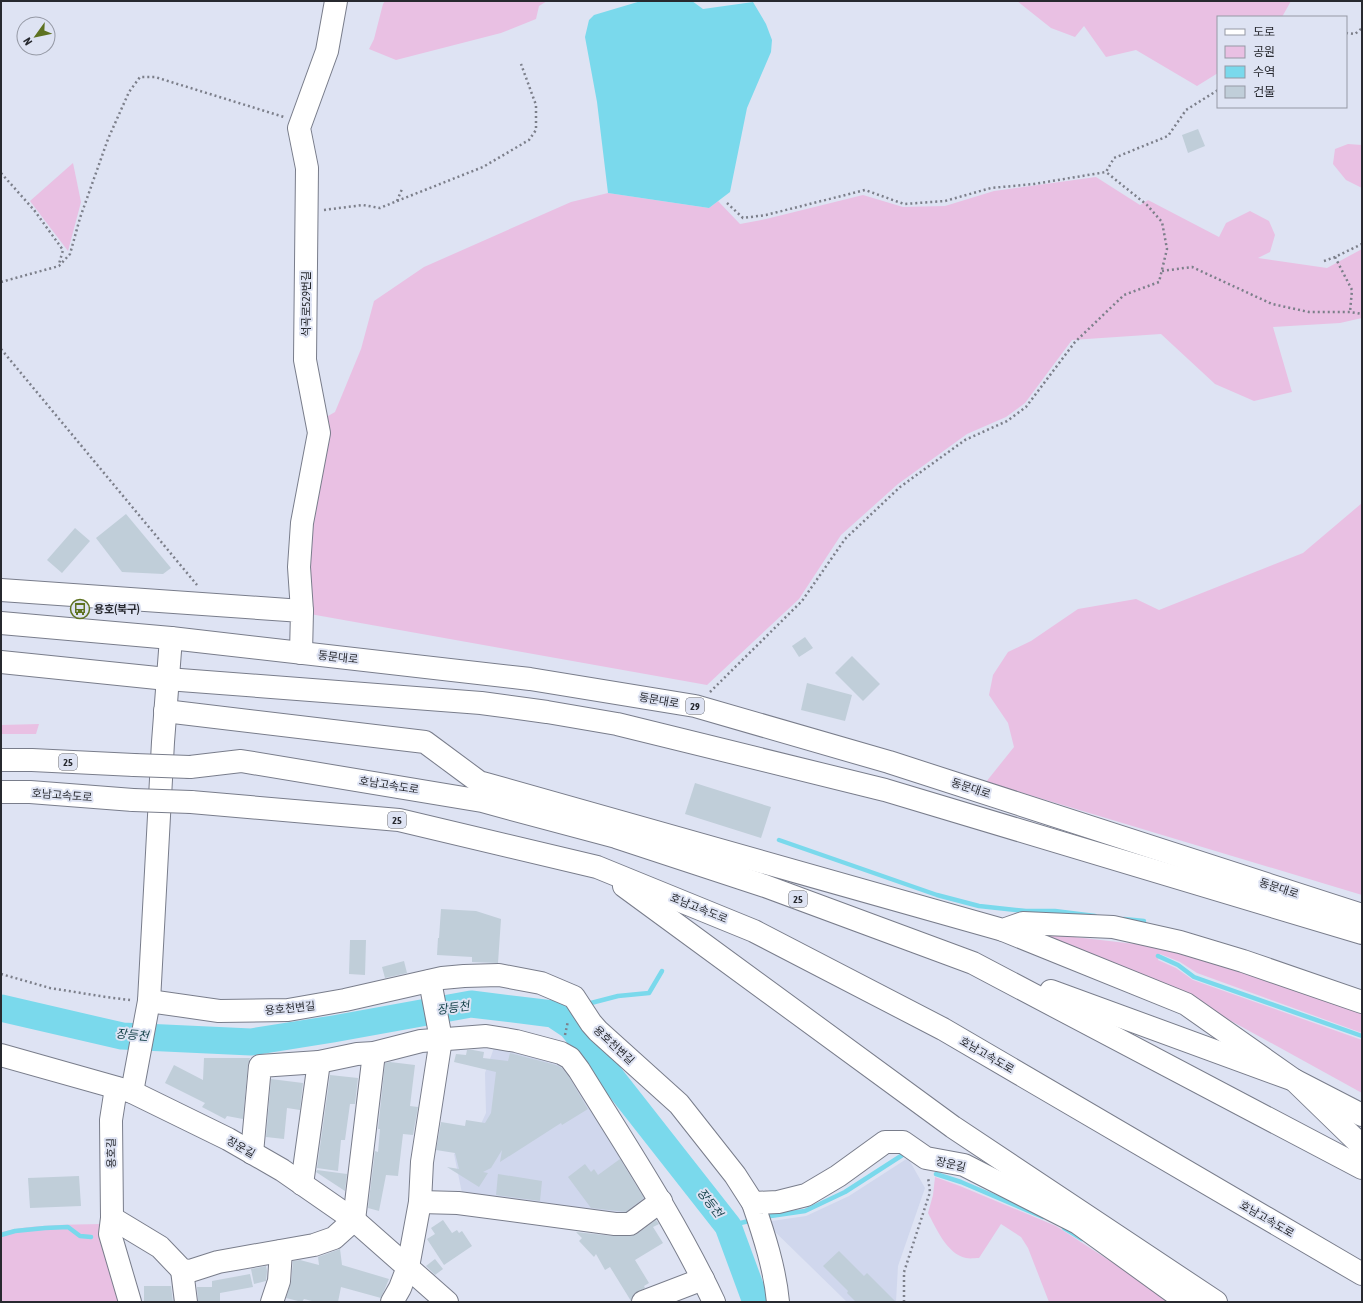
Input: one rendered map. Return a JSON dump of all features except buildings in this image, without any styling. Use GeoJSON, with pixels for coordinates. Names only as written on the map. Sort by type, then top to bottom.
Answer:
{"type":"FeatureCollection","features":[{"type":"Feature","properties":{"kind":"main road"},"geometry":{"type":"LineString","coordinates":[[299,128],[327,50],[336,1]]}},
{"type":"Feature","properties":{"kind":"main road","name":"석곡로529번길"},"geometry":{"type":"LineString","coordinates":[[299,128],[307,168],[306,360],[318,434],[302,523],[300,567],[302,611],[301,652]]}},
{"type":"Feature","properties":{"kind":"main road"},"geometry":{"type":"LineString","coordinates":[[1,590],[302,611]]}},
{"type":"Feature","properties":{"kind":"main road","name":"동문대로"},"geometry":{"type":"LineString","coordinates":[[1,623],[171,638],[530,678],[695,706],[889,762],[1362,915]]}},
{"type":"Feature","properties":{"kind":"main road","name":"용호길"},"geometry":{"type":"LineString","coordinates":[[130,1302],[110,1234],[112,1218],[111,1120],[127,1087],[148,1007],[165,710],[171,638]]}},
{"type":"Feature","properties":{"kind":"main road","name":"동문대로"},"geometry":{"type":"LineString","coordinates":[[1,662],[167,679],[481,703],[617,724],[885,790],[1362,933]]}},
{"type":"Feature","properties":{"kind":"main road"},"geometry":{"type":"LineString","coordinates":[[165,710],[425,742],[479,782],[1003,930],[1186,1004],[1294,1080],[1362,1146]]}},
{"type":"Feature","properties":{"kind":"main road","name":"호남고속도로"},"geometry":{"type":"LineString","coordinates":[[1,760],[190,767],[241,761],[482,801],[616,837],[765,886],[1294,1080],[1362,1115]]}},
{"type":"Feature","properties":{"kind":"main road","name":"호남고속도로"},"geometry":{"type":"LineString","coordinates":[[1,792],[30,792],[133,800],[191,802],[399,820],[597,867],[754,931],[943,1029],[1362,1274]]}},
{"type":"Feature","properties":{"kind":"main road","name":"호남고속도로"},"geometry":{"type":"LineString","coordinates":[[597,867],[953,1127],[1216,1302]]}},
{"type":"Feature","properties":{"kind":"main road","name":"호남고속도로"},"geometry":{"type":"LineString","coordinates":[[787,894],[973,963],[1362,1168]]}},
{"type":"Feature","properties":{"kind":"main road"},"geometry":{"type":"LineString","coordinates":[[1003,930],[1023,924],[1112,927],[1180,942],[1362,1002]]}},
{"type":"Feature","properties":{"kind":"main road","name":"용호천변길"},"geometry":{"type":"LineString","coordinates":[[148,1007],[219,1011],[288,1010],[430,985],[464,976],[499,975],[541,983],[574,997],[598,1031],[680,1104],[735,1175],[753,1203]]}},
{"type":"Feature","properties":{"kind":"main road"},"geometry":{"type":"LineString","coordinates":[[392,1302],[400,1288],[408,1267],[420,1202],[422,1162],[440,1034],[430,985]]}},
{"type":"Feature","properties":{"kind":"main road"},"geometry":{"type":"LineString","coordinates":[[252,1153],[260,1066],[319,1062],[357,1054],[374,1053],[421,1041],[440,1034],[486,1036],[516,1041],[561,1053],[570,1058],[579,1070],[661,1201],[714,1302]]}},
{"type":"Feature","properties":{"kind":"main road"},"geometry":{"type":"LineString","coordinates":[[182,1270],[190,1271],[218,1262],[314,1245],[334,1238],[354,1220],[374,1053]]}},
{"type":"Feature","properties":{"kind":"main road","name":"장운길"},"geometry":{"type":"LineString","coordinates":[[1,1055],[127,1087],[252,1153],[282,1170],[354,1220],[446,1302]]}},
{"type":"Feature","properties":{"kind":"main road"},"geometry":{"type":"LineString","coordinates":[[302,1184],[319,1062]]}},
{"type":"Feature","properties":{"kind":"main road","name":"장운길"},"geometry":{"type":"LineString","coordinates":[[753,1203],[778,1202],[806,1195],[838,1176],[885,1142],[903,1142],[926,1158],[964,1165],[1078,1223],[1187,1302]]}},
{"type":"Feature","properties":{"kind":"main road"},"geometry":{"type":"LineString","coordinates":[[420,1202],[458,1203],[615,1224],[630,1224],[661,1201]]}},
{"type":"Feature","properties":{"kind":"main road"},"geometry":{"type":"LineString","coordinates":[[753,1203],[777,1289],[778,1302]]}},
{"type":"Feature","properties":{"kind":"main road"},"geometry":{"type":"LineString","coordinates":[[112,1218],[160,1247],[182,1270],[186,1302]]}},
{"type":"Feature","properties":{"kind":"main road"},"geometry":{"type":"LineString","coordinates":[[272,1302],[279,1282],[280,1251]]}},
{"type":"Feature","properties":{"kind":"main road"},"geometry":{"type":"LineString","coordinates":[[643,1302],[703,1279]]}},
{"type":"Feature","properties":{"kind":"path"},"geometry":{"type":"LineString","coordinates":[[1347,33],[1355,34],[1362,28]]}},
{"type":"Feature","properties":{"kind":"path"},"geometry":{"type":"LineString","coordinates":[[320,210],[363,205],[380,208],[483,167],[529,140],[536,130],[536,105],[521,64]]}},
{"type":"Feature","properties":{"kind":"path"},"geometry":{"type":"LineString","coordinates":[[1,282],[59,266],[70,254],[80,218],[108,139],[129,92],[140,77],[155,77],[288,119],[299,128]]}},
{"type":"Feature","properties":{"kind":"path"},"geometry":{"type":"LineString","coordinates":[[1106,172],[1114,158],[1168,136],[1186,110],[1217,91]]}},
{"type":"Feature","properties":{"kind":"path"},"geometry":{"type":"LineString","coordinates":[[695,706],[802,601],[845,539],[900,487],[965,440],[1007,421],[1026,407],[1075,342],[1124,295],[1159,282],[1167,249],[1162,222],[1147,205],[1106,172],[1034,184],[991,188],[944,201],[904,204],[865,190],[766,215],[743,218],[727,204]]}},
{"type":"Feature","properties":{"kind":"path"},"geometry":{"type":"LineString","coordinates":[[1,173],[34,210],[63,250],[59,266]]}},
{"type":"Feature","properties":{"kind":"path"},"geometry":{"type":"LineString","coordinates":[[397,201],[402,189]]}},
{"type":"Feature","properties":{"kind":"path"},"geometry":{"type":"LineString","coordinates":[[1324,261],[1362,244]]}},
{"type":"Feature","properties":{"kind":"path"},"geometry":{"type":"LineString","coordinates":[[1335,257],[1352,290],[1350,312]]}},
{"type":"Feature","properties":{"kind":"path"},"geometry":{"type":"LineString","coordinates":[[1162,271],[1192,267],[1272,304],[1309,312],[1350,312],[1362,314]]}},
{"type":"Feature","properties":{"kind":"path"},"geometry":{"type":"LineString","coordinates":[[1,349],[214,606]]}},
{"type":"Feature","properties":{"kind":"path"},"geometry":{"type":"LineString","coordinates":[[1,974],[50,988],[106,997],[148,1007]]}},
{"type":"Feature","properties":{"kind":"path"},"geometry":{"type":"LineString","coordinates":[[564,1039],[569,1019]]}},
{"type":"Feature","properties":{"kind":"path"},"geometry":{"type":"LineString","coordinates":[[904,1302],[904,1272],[930,1192],[926,1158]]}},
{"type":"Feature","properties":{"kind":"shaded area"},"geometry":{"type":"Polygon","coordinates":[[[495,1045],[557,1057],[654,1199],[631,1219],[463,1198],[454,1154],[474,1139],[486,1113],[485,1073],[495,1045]]]}},
{"type":"Feature","properties":{"kind":"shaded area"},"geometry":{"type":"Polygon","coordinates":[[[908,1158],[925,1188],[898,1266],[896,1302],[847,1302],[765,1222],[806,1216],[849,1196],[908,1158]]]}},
{"type":"Feature","properties":{"kind":"green space"},"geometry":{"type":"Polygon","coordinates":[[[385,1],[547,1],[539,6],[536,19],[501,33],[396,60],[369,49],[374,39],[385,1]]]}},
{"type":"Feature","properties":{"kind":"green space"},"geometry":{"type":"Polygon","coordinates":[[[1017,1],[1291,1],[1283,16],[1217,16],[1217,74],[1197,86],[1136,50],[1106,57],[1084,26],[1075,37],[1051,28],[1017,1]]]}},
{"type":"Feature","properties":{"kind":"green space"},"geometry":{"type":"Polygon","coordinates":[[[1348,144],[1362,145],[1362,188],[1346,180],[1333,164],[1335,149],[1348,144]]]}},
{"type":"Feature","properties":{"kind":"green space"},"geometry":{"type":"Polygon","coordinates":[[[73,163],[81,202],[68,251],[30,201],[73,163]]]}},
{"type":"Feature","properties":{"kind":"green space"},"geometry":{"type":"Polygon","coordinates":[[[1096,177],[1140,205],[1148,200],[1219,237],[1226,223],[1250,211],[1269,221],[1275,235],[1270,252],[1258,258],[1327,268],[1362,249],[1362,318],[1340,323],[1273,327],[1292,392],[1254,401],[1215,384],[1161,334],[1072,340],[1025,403],[1006,417],[967,434],[898,484],[841,535],[799,599],[707,685],[310,614],[306,566],[321,420],[335,412],[361,349],[374,301],[424,267],[571,202],[608,193],[709,208],[718,201],[740,224],[863,195],[903,207],[945,206],[994,191],[1096,177]]]}},
{"type":"Feature","properties":{"kind":"green space"},"geometry":{"type":"Polygon","coordinates":[[[1362,503],[1362,895],[986,782],[1014,747],[1008,723],[989,695],[993,675],[1008,652],[1031,641],[1078,609],[1136,599],[1159,610],[1303,553],[1362,503]]]}},
{"type":"Feature","properties":{"kind":"green space"},"geometry":{"type":"Polygon","coordinates":[[[39,724],[36,734],[1,734],[1,725],[39,724]]]}},
{"type":"Feature","properties":{"kind":"green space"},"geometry":{"type":"Polygon","coordinates":[[[1040,933],[1161,947],[1362,1007],[1362,1033],[1197,973],[1180,962],[1160,954],[1158,960],[1176,968],[1193,980],[1362,1040],[1362,1093],[1193,1000],[1145,983],[1040,933]]]}},
{"type":"Feature","properties":{"kind":"green space"},"geometry":{"type":"Polygon","coordinates":[[[935,1177],[1056,1226],[1121,1268],[1168,1302],[1049,1302],[1028,1248],[1021,1237],[1001,1224],[979,1258],[959,1256],[943,1240],[928,1213],[933,1195],[935,1177]]]}},
{"type":"Feature","properties":{"kind":"green space"},"geometry":{"type":"Polygon","coordinates":[[[101,1224],[123,1302],[1,1302],[1,1232],[38,1226],[101,1224]]]}},
{"type":"Feature","properties":{"kind":"water"},"geometry":{"type":"Polygon","coordinates":[[[641,1],[692,1],[703,9],[753,2],[766,24],[772,40],[771,52],[747,108],[730,192],[709,208],[608,193],[597,102],[585,37],[589,20],[594,15],[641,1]]]}},
{"type":"Feature","properties":{"kind":"waterway"},"geometry":{"type":"LineString","coordinates":[[779,840],[937,895],[979,906],[1026,911],[1055,911],[1095,916]]}},
{"type":"Feature","properties":{"kind":"waterway"},"geometry":{"type":"LineString","coordinates":[[1124,919],[1144,921]]}},
{"type":"Feature","properties":{"kind":"waterway"},"geometry":{"type":"LineString","coordinates":[[1158,956],[1178,965],[1194,977],[1362,1036]]}},
{"type":"Feature","properties":{"kind":"waterway"},"geometry":{"type":"LineString","coordinates":[[591,1003],[618,996],[649,993],[662,971]]}},
{"type":"Feature","properties":{"kind":"waterway","name":"장등천"},"geometry":{"type":"LineString","coordinates":[[1,1008],[122,1036],[251,1042],[471,1004],[553,1014],[571,1026],[728,1226],[756,1302]]}},
{"type":"Feature","properties":{"kind":"waterway"},"geometry":{"type":"LineString","coordinates":[[571,1026],[576,1013]]}},
{"type":"Feature","properties":{"kind":"waterway"},"geometry":{"type":"LineString","coordinates":[[764,1217],[805,1211],[845,1192],[904,1154]]}},
{"type":"Feature","properties":{"kind":"waterway"},"geometry":{"type":"LineString","coordinates":[[936,1174],[961,1182],[1043,1217]]}},
{"type":"Feature","properties":{"kind":"waterway"},"geometry":{"type":"LineString","coordinates":[[728,1226],[753,1220]]}},
{"type":"Feature","properties":{"kind":"waterway"},"geometry":{"type":"LineString","coordinates":[[1,1235],[15,1231],[68,1227],[80,1236],[91,1237]]}},
{"type":"Feature","properties":{"kind":"waterway"},"geometry":{"type":"LineString","coordinates":[[1064,1228],[1082,1239]]}},
{"type":"Feature","properties":{"kind":"place","name":"용호(북구)"},"geometry":{"type":"Point","coordinates":[80,609]}}]}
